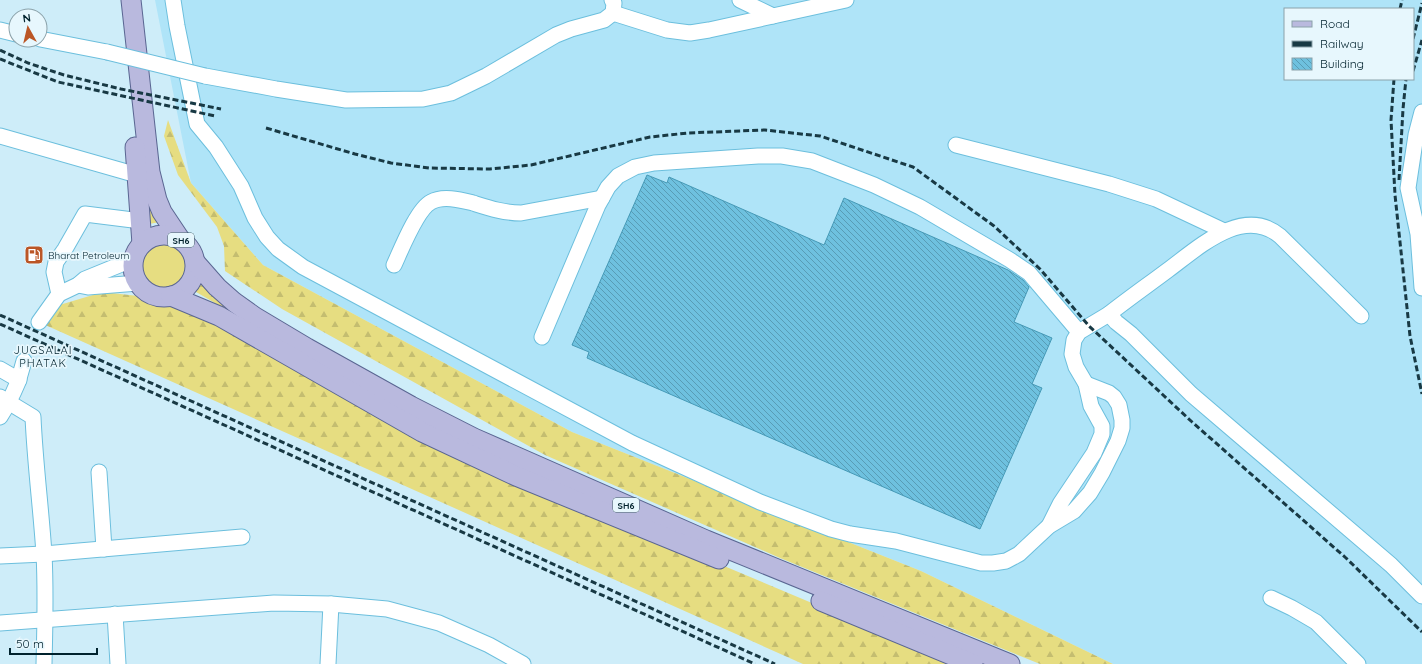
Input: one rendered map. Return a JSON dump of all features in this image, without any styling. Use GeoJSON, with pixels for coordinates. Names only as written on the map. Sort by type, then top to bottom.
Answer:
{"type":"FeatureCollection","features":[{"type":"Feature","properties":{"kind":"main road"},"geometry":{"type":"LineString","coordinates":[[118,0],[130,84],[141,220],[138,251],[133,272],[138,283]]}},
{"type":"Feature","properties":{"kind":"main road","name":"SH6"},"geometry":{"type":"LineString","coordinates":[[131,0],[150,172],[157,200],[162,212],[180,239],[192,253],[195,262],[217,287],[234,302],[255,317],[321,356],[411,406],[474,438],[706,540],[1010,664]]}},
{"type":"Feature","properties":{"kind":"main road","name":"SH6"},"geometry":{"type":"LineString","coordinates":[[138,251],[151,238],[160,235],[180,239]]}},
{"type":"Feature","properties":{"kind":"main road"},"geometry":{"type":"LineString","coordinates":[[171,296],[182,291],[189,284],[194,273],[195,262]]}},
{"type":"Feature","properties":{"kind":"main road","name":"SH6"},"geometry":{"type":"LineString","coordinates":[[138,283],[147,292],[158,296],[171,296],[219,316],[422,432],[509,472],[642,528],[836,606],[973,664]]}},
{"type":"Feature","properties":{"kind":"street"},"geometry":{"type":"LineString","coordinates":[[173,0],[197,124],[216,146],[241,186],[255,218],[267,237],[278,249],[303,267],[632,444],[760,502],[830,529],[850,534],[908,544],[981,563],[993,563],[1006,560],[1019,554],[1049,526],[1074,511],[1090,493],[1102,473],[1121,434],[1122,420],[1119,406],[1114,397],[1109,393],[1086,384]]}},
{"type":"Feature","properties":{"kind":"street"},"geometry":{"type":"LineString","coordinates":[[740,0],[772,16]]}},
{"type":"Feature","properties":{"kind":"street"},"geometry":{"type":"LineString","coordinates":[[48,41],[107,52],[206,76],[276,90],[346,100],[423,99],[451,93],[486,76],[556,35],[571,29],[604,20],[612,7],[667,30],[690,33],[846,0]]}},
{"type":"Feature","properties":{"kind":"street"},"geometry":{"type":"LineString","coordinates":[[1422,112],[1416,135],[1408,188],[1418,234],[1422,288]]}},
{"type":"Feature","properties":{"kind":"street"},"geometry":{"type":"LineString","coordinates":[[0,136],[137,175]]}},
{"type":"Feature","properties":{"kind":"street"},"geometry":{"type":"LineString","coordinates":[[956,145],[1109,184],[1156,199],[1224,231]]}},
{"type":"Feature","properties":{"kind":"street"},"geometry":{"type":"LineString","coordinates":[[542,337],[602,198],[608,187],[618,176],[635,167],[654,163],[758,156],[782,156],[812,162],[874,185],[920,207],[1010,260],[1029,273],[1079,332]]}},
{"type":"Feature","properties":{"kind":"street"},"geometry":{"type":"LineString","coordinates":[[394,265],[419,213],[430,202],[437,199],[458,199],[509,213],[521,213],[602,198]]}},
{"type":"Feature","properties":{"kind":"street"},"geometry":{"type":"LineString","coordinates":[[59,294],[54,272],[56,262],[85,214],[141,220]]}},
{"type":"Feature","properties":{"kind":"street"},"geometry":{"type":"LineString","coordinates":[[1049,526],[1060,504],[1094,453],[1102,434],[1102,426],[1090,406],[1086,384],[1076,367],[1072,354],[1074,340],[1079,332],[1109,314],[1204,243],[1224,231],[1246,225],[1264,226],[1273,230],[1362,316]]}},
{"type":"Feature","properties":{"kind":"street"},"geometry":{"type":"LineString","coordinates":[[39,322],[59,294],[138,251]]}},
{"type":"Feature","properties":{"kind":"street"},"geometry":{"type":"LineString","coordinates":[[78,285],[88,287],[138,283]]}},
{"type":"Feature","properties":{"kind":"street"},"geometry":{"type":"LineString","coordinates":[[1109,314],[1191,394],[1391,565],[1422,596]]}},
{"type":"Feature","properties":{"kind":"street"},"geometry":{"type":"LineString","coordinates":[[0,417],[4,399],[18,380],[24,361]]}},
{"type":"Feature","properties":{"kind":"street"},"geometry":{"type":"LineString","coordinates":[[0,369],[18,380]]}},
{"type":"Feature","properties":{"kind":"street"},"geometry":{"type":"LineString","coordinates":[[4,399],[33,417],[44,554],[46,619],[44,664]]}},
{"type":"Feature","properties":{"kind":"street"},"geometry":{"type":"LineString","coordinates":[[99,472],[104,549]]}},
{"type":"Feature","properties":{"kind":"street"},"geometry":{"type":"LineString","coordinates":[[0,556],[44,554],[242,537]]}},
{"type":"Feature","properties":{"kind":"street"},"geometry":{"type":"LineString","coordinates":[[1271,598],[1316,622],[1358,664]]}},
{"type":"Feature","properties":{"kind":"street"},"geometry":{"type":"LineString","coordinates":[[0,623],[274,603],[331,604],[388,609],[439,623],[488,645],[523,664]]}},
{"type":"Feature","properties":{"kind":"street"},"geometry":{"type":"LineString","coordinates":[[328,664],[331,604]]}},
{"type":"Feature","properties":{"kind":"street"},"geometry":{"type":"LineString","coordinates":[[115,614],[118,664]]}},
{"type":"Feature","properties":{"kind":"shaded area"},"geometry":{"type":"Polygon","coordinates":[[[155,0],[1422,0],[1422,664],[1113,664],[921,571],[572,432],[263,265],[191,183],[155,0]]]}},
{"type":"Feature","properties":{"kind":"green space"},"geometry":{"type":"Polygon","coordinates":[[[168,120],[191,183],[263,265],[572,432],[921,571],[1113,664],[1040,664],[780,558],[545,455],[282,309],[225,271],[224,246],[217,227],[178,175],[164,136],[168,120]]]}},
{"type":"Feature","properties":{"kind":"green space"},"geometry":{"type":"Polygon","coordinates":[[[144,183],[160,222],[149,224],[144,183]]]}},
{"type":"Feature","properties":{"kind":"green space"},"geometry":{"type":"Polygon","coordinates":[[[163,242],[176,246],[182,252],[186,265],[182,278],[176,284],[163,288],[150,284],[144,278],[140,265],[144,252],[150,246],[163,242]]]}},
{"type":"Feature","properties":{"kind":"green space"},"geometry":{"type":"Polygon","coordinates":[[[200,276],[311,359],[191,289],[197,283],[200,276]]]}},
{"type":"Feature","properties":{"kind":"green space"},"geometry":{"type":"Polygon","coordinates":[[[103,292],[138,296],[202,313],[643,532],[957,664],[803,664],[43,324],[56,306],[103,292]]]}},
{"type":"Feature","properties":{"kind":"building"},"geometry":{"type":"Polygon","coordinates":[[[647,175],[667,183],[669,177],[824,245],[844,198],[1008,270],[1023,280],[1029,287],[1014,322],[1052,338],[1032,384],[1042,388],[980,529],[587,358],[589,352],[572,345],[647,175]]]}},
{"type":"Feature","properties":{"kind":"railway"},"geometry":{"type":"LineString","coordinates":[[1400,8],[1402,0]]}},
{"type":"Feature","properties":{"kind":"railway"},"geometry":{"type":"LineString","coordinates":[[1414,35],[1422,3]]}},
{"type":"Feature","properties":{"kind":"railway"},"geometry":{"type":"LineString","coordinates":[[1414,68],[1422,40]]}},
{"type":"Feature","properties":{"kind":"railway"},"geometry":{"type":"LineString","coordinates":[[0,50],[28,63],[64,75],[121,89],[221,109]]}},
{"type":"Feature","properties":{"kind":"railway"},"geometry":{"type":"LineString","coordinates":[[0,59],[58,82],[215,116]]}},
{"type":"Feature","properties":{"kind":"railway"},"geometry":{"type":"LineString","coordinates":[[1394,80],[1391,120],[1395,195],[1410,336],[1422,394]]}},
{"type":"Feature","properties":{"kind":"railway"},"geometry":{"type":"LineString","coordinates":[[1399,180],[1406,80]]}},
{"type":"Feature","properties":{"kind":"railway"},"geometry":{"type":"LineString","coordinates":[[266,128],[391,163],[429,168],[490,169],[531,165],[650,137],[688,133],[765,130],[820,136],[913,167],[994,226],[1040,269],[1089,326],[1191,421],[1346,558],[1422,632]]}},
{"type":"Feature","properties":{"kind":"railway"},"geometry":{"type":"LineString","coordinates":[[0,315],[775,664]]}},
{"type":"Feature","properties":{"kind":"railway"},"geometry":{"type":"LineString","coordinates":[[0,324],[755,664]]}},
{"type":"Feature","properties":{"kind":"place","name":"Bharat Petroleum"},"geometry":{"type":"Point","coordinates":[34,255]}},
{"type":"Feature","properties":{"kind":"district","name":"JUGSALAI PHATAK"},"geometry":{"type":"Point","coordinates":[43,356]}}]}
